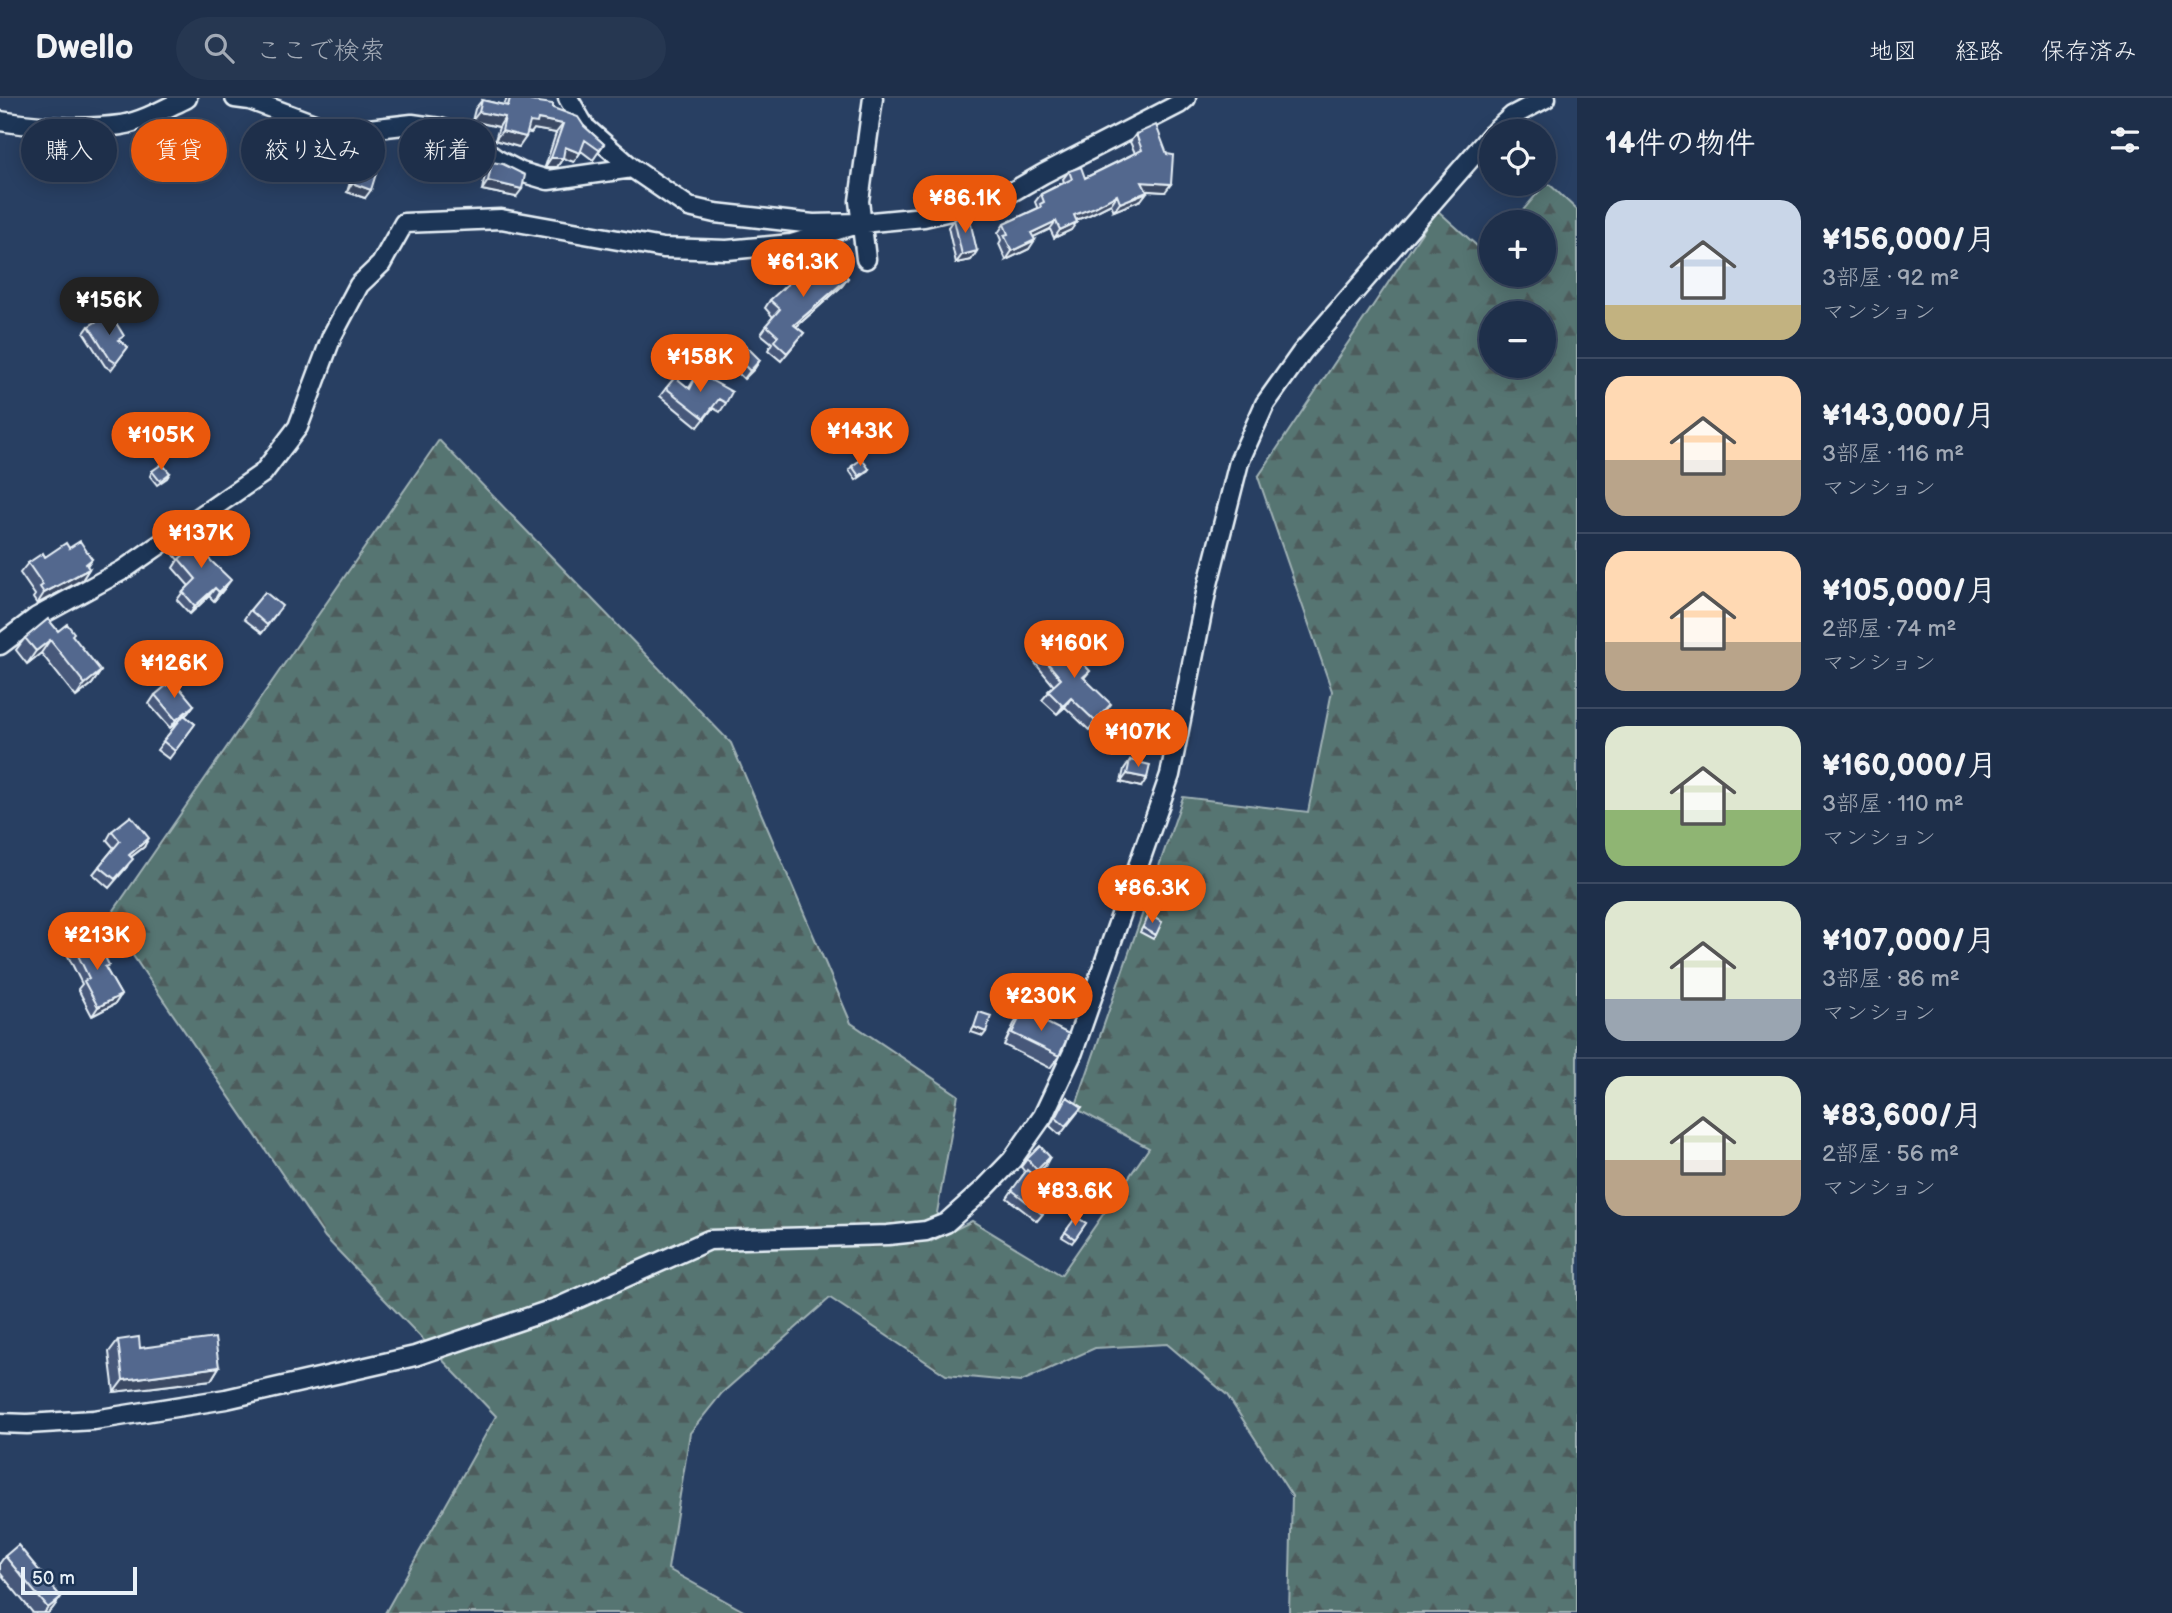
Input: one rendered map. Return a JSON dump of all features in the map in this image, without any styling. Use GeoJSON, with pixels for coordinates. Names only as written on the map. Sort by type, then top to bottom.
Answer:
{"type":"FeatureCollection","features":[{"type":"Feature","properties":{"kind":"street"},"geometry":{"type":"LineString","coordinates":[[0,121],[80,126],[122,125],[149,117],[187,98]]}},
{"type":"Feature","properties":{"kind":"street"},"geometry":{"type":"LineString","coordinates":[[235,98],[250,100],[343,132],[412,124],[440,128],[465,136],[496,159],[522,172],[548,180],[632,168]]}},
{"type":"Feature","properties":{"kind":"street"},"geometry":{"type":"LineString","coordinates":[[568,98],[585,127],[632,168],[689,207],[715,213],[813,224],[923,217],[998,200],[1186,98]]}},
{"type":"Feature","properties":{"kind":"street"},"geometry":{"type":"LineString","coordinates":[[866,259],[859,201],[873,98]]}},
{"type":"Feature","properties":{"kind":"street"},"geometry":{"type":"LineString","coordinates":[[1509,119],[1546,98]]}},
{"type":"Feature","properties":{"kind":"street"},"geometry":{"type":"LineString","coordinates":[[0,1423],[94,1420],[226,1399],[415,1356],[559,1307],[709,1240],[888,1235],[926,1230],[946,1223],[1012,1160],[1043,1116],[1073,1052],[1170,775],[1207,588],[1239,462],[1265,404],[1302,352],[1479,149]]}},
{"type":"Feature","properties":{"kind":"street"},"geometry":{"type":"LineString","coordinates":[[0,645],[37,617],[122,570],[263,473],[298,427],[332,336],[359,285],[381,264],[404,223],[501,219],[663,248],[727,250],[791,244],[861,223]]}},
{"type":"Feature","properties":{"kind":"green space"},"geometry":{"type":"Polygon","coordinates":[[[1556,190],[1577,210],[1577,1613],[1289,1613],[1292,1496],[1227,1395],[1167,1344],[1095,1348],[1020,1382],[946,1375],[830,1298],[722,1393],[690,1433],[668,1569],[747,1613],[385,1613],[496,1416],[325,1237],[108,919],[439,440],[731,743],[851,1023],[958,1095],[932,1241],[972,1221],[1061,1275],[1149,1148],[1075,1108],[1183,797],[1308,812],[1332,691],[1258,477],[1437,210],[1479,248],[1479,287],[1556,287],[1556,210],[1523,210],[1535,196],[1556,196],[1556,190]]]}},
{"type":"Feature","properties":{"kind":"building"},"geometry":{"type":"Polygon","coordinates":[[[510,98],[532,98],[531,101],[553,104],[553,108],[578,117],[604,144],[599,150],[585,140],[580,153],[565,147],[563,158],[551,158],[563,124],[538,119],[537,123],[530,122],[526,137],[502,131],[505,117],[479,112],[482,100],[508,106],[510,98]]]}},
{"type":"Feature","properties":{"kind":"building"},"geometry":{"type":"Polygon","coordinates":[[[1156,125],[1167,154],[1173,155],[1171,184],[1142,182],[1147,192],[1120,203],[1117,195],[1074,215],[1077,222],[1060,230],[1056,221],[1031,233],[1035,240],[1012,251],[1004,235],[1008,234],[1004,224],[1041,207],[1040,204],[1044,202],[1041,194],[1072,179],[1069,171],[1081,167],[1085,178],[1142,150],[1136,134],[1156,125]]]}},
{"type":"Feature","properties":{"kind":"building"},"geometry":{"type":"Polygon","coordinates":[[[495,163],[525,175],[522,189],[492,182],[495,182],[495,163]]]}},
{"type":"Feature","properties":{"kind":"building"},"geometry":{"type":"Polygon","coordinates":[[[352,182],[373,182],[371,190],[352,182]]]}},
{"type":"Feature","properties":{"kind":"building"},"geometry":{"type":"Polygon","coordinates":[[[969,216],[977,251],[962,255],[954,219],[969,216]]]}},
{"type":"Feature","properties":{"kind":"building"},"geometry":{"type":"Polygon","coordinates":[[[833,255],[833,262],[848,278],[794,325],[804,333],[787,353],[774,341],[778,336],[766,325],[780,309],[770,300],[813,261],[833,255]]]}},
{"type":"Feature","properties":{"kind":"building"},"geometry":{"type":"Polygon","coordinates":[[[110,313],[124,336],[118,340],[128,347],[116,363],[110,359],[89,326],[110,313]]]}},
{"type":"Feature","properties":{"kind":"building"},"geometry":{"type":"Polygon","coordinates":[[[740,340],[760,360],[750,371],[739,360],[732,366],[723,357],[740,340]]]}},
{"type":"Feature","properties":{"kind":"building"},"geometry":{"type":"Polygon","coordinates":[[[698,373],[732,392],[726,403],[719,399],[704,418],[666,388],[675,377],[690,389],[698,373]]]}},
{"type":"Feature","properties":{"kind":"building"},"geometry":{"type":"Polygon","coordinates":[[[862,459],[869,469],[859,476],[852,466],[862,459]]]}},
{"type":"Feature","properties":{"kind":"building"},"geometry":{"type":"Polygon","coordinates":[[[162,464],[170,473],[160,481],[152,471],[162,464]]]}},
{"type":"Feature","properties":{"kind":"building"},"geometry":{"type":"Polygon","coordinates":[[[193,531],[211,553],[207,557],[231,580],[219,592],[215,588],[195,606],[183,592],[196,579],[179,559],[186,553],[177,544],[193,531]]]}},
{"type":"Feature","properties":{"kind":"building"},"geometry":{"type":"Polygon","coordinates":[[[80,541],[92,559],[86,564],[89,569],[44,593],[40,587],[43,585],[28,563],[43,553],[45,557],[66,543],[69,548],[80,541]]]}},
{"type":"Feature","properties":{"kind":"building"},"geometry":{"type":"Polygon","coordinates":[[[265,592],[282,606],[267,625],[250,610],[265,592]]]}},
{"type":"Feature","properties":{"kind":"building"},"geometry":{"type":"Polygon","coordinates":[[[48,619],[58,631],[67,624],[74,633],[72,635],[101,671],[85,684],[50,640],[36,651],[25,638],[48,619]]]}},
{"type":"Feature","properties":{"kind":"building"},"geometry":{"type":"Polygon","coordinates":[[[1062,637],[1090,671],[1083,677],[1111,704],[1095,721],[1071,698],[1063,706],[1048,691],[1061,679],[1041,655],[1062,637]]]}},
{"type":"Feature","properties":{"kind":"building"},"geometry":{"type":"Polygon","coordinates":[[[173,680],[194,705],[176,720],[155,695],[173,680]]]}},
{"type":"Feature","properties":{"kind":"building"},"geometry":{"type":"Polygon","coordinates":[[[184,715],[195,724],[175,751],[163,741],[184,715]]]}},
{"type":"Feature","properties":{"kind":"building"},"geometry":{"type":"Polygon","coordinates":[[[1130,760],[1150,765],[1147,778],[1127,774],[1130,760]]]}},
{"type":"Feature","properties":{"kind":"building"},"geometry":{"type":"Polygon","coordinates":[[[131,816],[149,838],[129,855],[133,859],[115,879],[99,866],[120,841],[112,831],[131,816]]]}},
{"type":"Feature","properties":{"kind":"building"},"geometry":{"type":"Polygon","coordinates":[[[1149,915],[1162,922],[1156,935],[1143,928],[1149,915]]]}},
{"type":"Feature","properties":{"kind":"building"},"geometry":{"type":"Polygon","coordinates":[[[95,937],[109,965],[105,967],[121,995],[98,1007],[84,981],[89,978],[74,947],[95,937]]]}},
{"type":"Feature","properties":{"kind":"building"},"geometry":{"type":"Polygon","coordinates":[[[1023,1011],[1069,1034],[1059,1056],[1012,1033],[1023,1011]]]}},
{"type":"Feature","properties":{"kind":"building"},"geometry":{"type":"Polygon","coordinates":[[[979,1012],[991,1016],[986,1032],[974,1027],[979,1012]]]}},
{"type":"Feature","properties":{"kind":"building"},"geometry":{"type":"Polygon","coordinates":[[[1067,1097],[1082,1107],[1065,1126],[1056,1118],[1067,1097]]]}},
{"type":"Feature","properties":{"kind":"building"},"geometry":{"type":"Polygon","coordinates":[[[1040,1146],[1050,1157],[1037,1170],[1027,1159],[1040,1146]]]}},
{"type":"Feature","properties":{"kind":"building"},"geometry":{"type":"Polygon","coordinates":[[[1027,1170],[1057,1195],[1042,1214],[1012,1190],[1027,1170]]]}},
{"type":"Feature","properties":{"kind":"building"},"geometry":{"type":"Polygon","coordinates":[[[1076,1217],[1086,1223],[1075,1239],[1065,1232],[1076,1217]]]}},
{"type":"Feature","properties":{"kind":"building"},"geometry":{"type":"Polygon","coordinates":[[[139,1337],[140,1348],[215,1338],[219,1367],[123,1380],[118,1340],[139,1337]]]}},
{"type":"Feature","properties":{"kind":"building"},"geometry":{"type":"Polygon","coordinates":[[[18,1545],[61,1597],[48,1608],[5,1556],[18,1545]]]}}]}
